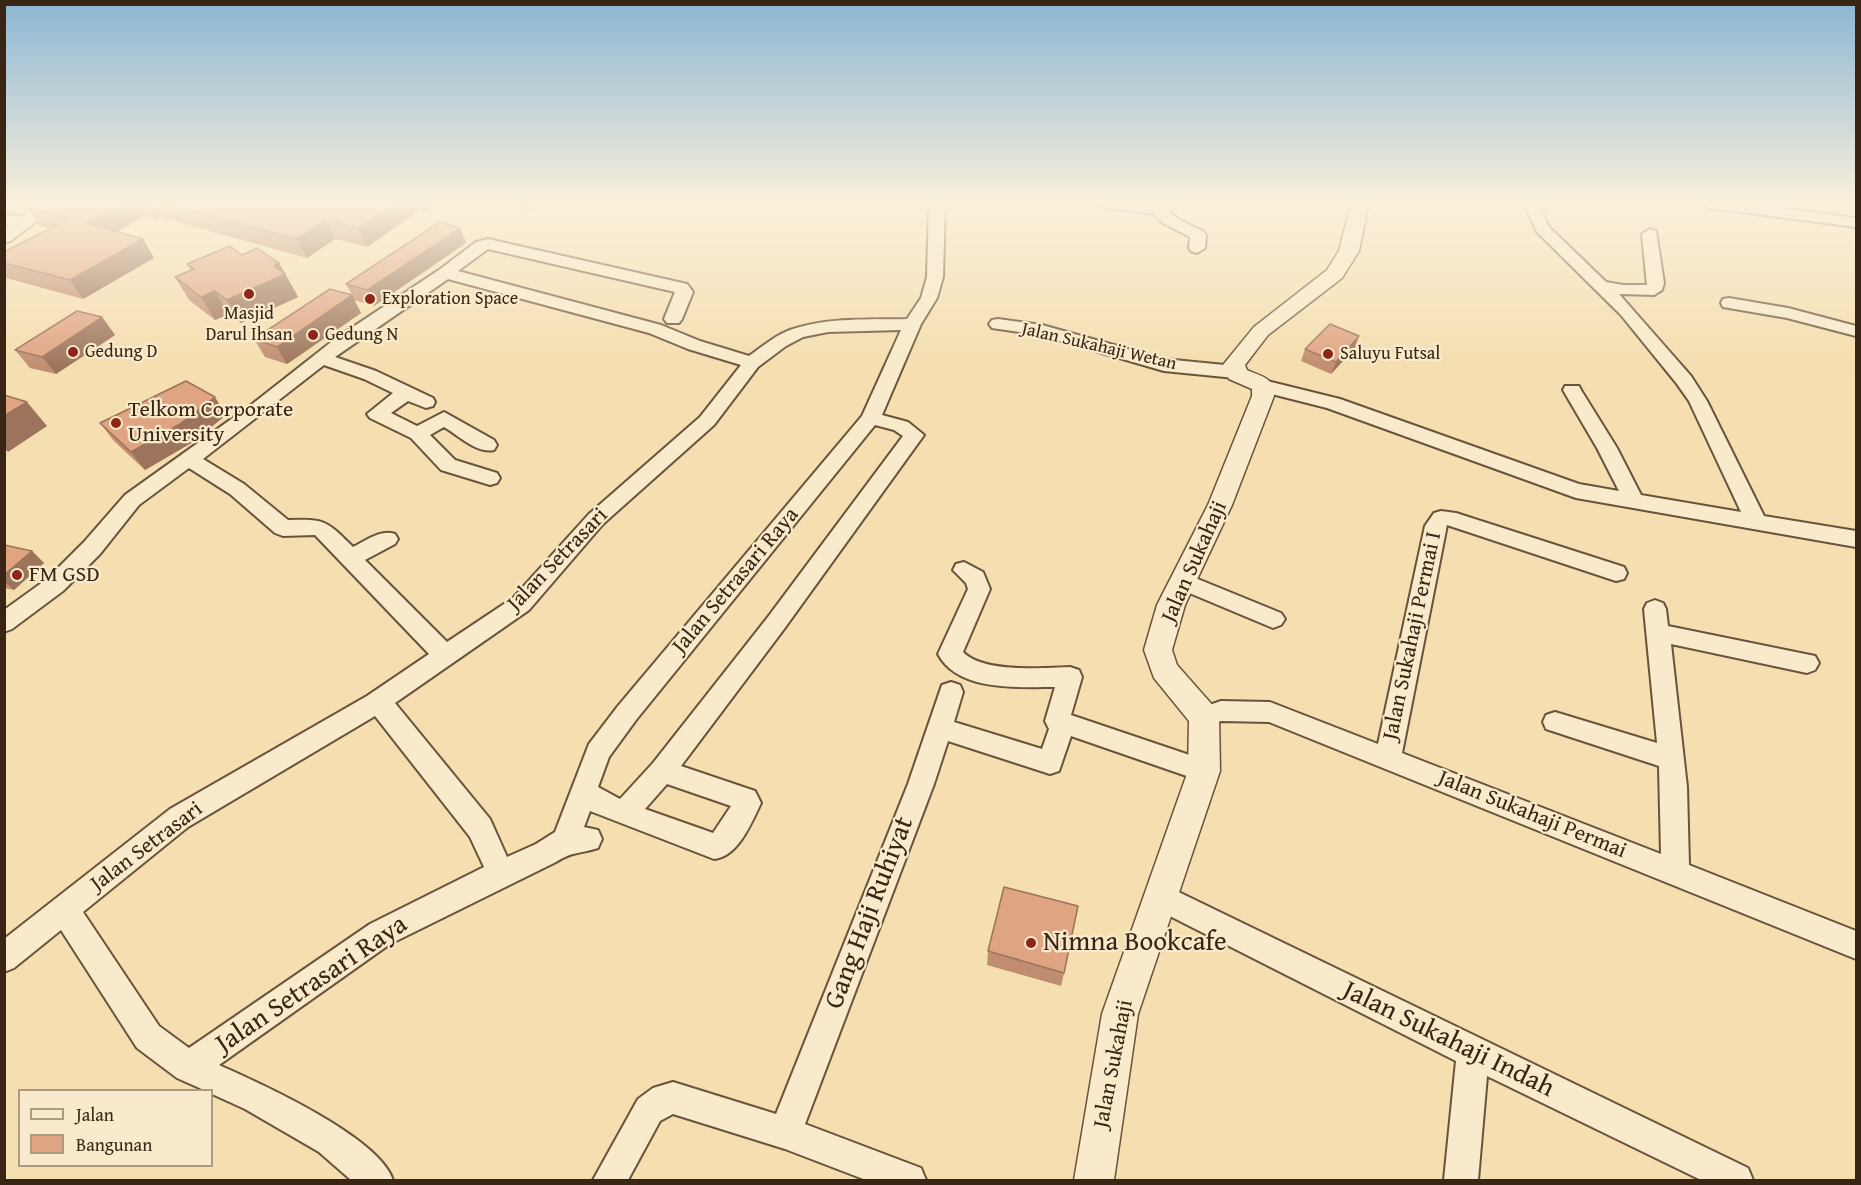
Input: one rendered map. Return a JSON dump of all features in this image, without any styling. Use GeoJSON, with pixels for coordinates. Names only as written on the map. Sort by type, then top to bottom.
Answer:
{"type":"FeatureCollection","features":[{"type":"Feature","properties":{"kind":"street"},"geometry":{"type":"LineString","coordinates":[[4,623],[55,585],[92,548],[126,506],[258,409],[321,358],[464,258]]}},
{"type":"Feature","properties":{"kind":"street"},"geometry":{"type":"LineString","coordinates":[[551,258],[681,288],[685,292],[673,318]]}},
{"type":"Feature","properties":{"kind":"street"},"geometry":{"type":"LineString","coordinates":[[912,324],[929,298],[935,277],[936,258]]}},
{"type":"Feature","properties":{"kind":"street"},"geometry":{"type":"LineString","coordinates":[[1345,258],[1335,274],[1261,331],[1240,354],[1234,365],[1235,372],[1263,386],[1333,403],[1576,491],[1857,539]]}},
{"type":"Feature","properties":{"kind":"street"},"geometry":{"type":"LineString","coordinates":[[1573,258],[1603,286],[1664,354],[1698,401],[1756,521]]}},
{"type":"Feature","properties":{"kind":"street"},"geometry":{"type":"LineString","coordinates":[[1603,286],[1623,290],[1654,290],[1656,283],[1653,258]]}},
{"type":"Feature","properties":{"kind":"street"},"geometry":{"type":"LineString","coordinates":[[445,273],[655,329],[694,345],[752,363]]}},
{"type":"Feature","properties":{"kind":"street"},"geometry":{"type":"LineString","coordinates":[[1729,303],[1788,313],[1857,331]]}},
{"type":"Feature","properties":{"kind":"street","name":"Jalan Setrasari"},"geometry":{"type":"LineString","coordinates":[[5,956],[180,818],[376,703],[521,604],[596,519],[707,421],[752,363],[780,342],[798,333],[828,327],[912,324]]}},
{"type":"Feature","properties":{"kind":"street","name":"Jalan Setrasari Raya"},"geometry":{"type":"LineString","coordinates":[[188,1067],[236,1036],[380,934],[501,873],[577,839],[585,792],[598,752],[627,713],[871,418],[912,324]]}},
{"type":"Feature","properties":{"kind":"street","name":"Jalan Sukahaji Wetan"},"geometry":{"type":"LineString","coordinates":[[998,324],[1042,330],[1164,365],[1235,372]]}},
{"type":"Feature","properties":{"kind":"street"},"geometry":{"type":"LineString","coordinates":[[321,358],[370,375],[426,402]]}},
{"type":"Feature","properties":{"kind":"street","name":"Jalan Sukahaji"},"geometry":{"type":"LineString","coordinates":[[1094,1180],[1120,1014],[1204,771],[1204,717],[1164,670],[1158,650],[1171,605],[1228,487],[1263,396],[1263,386]]}},
{"type":"Feature","properties":{"kind":"street"},"geometry":{"type":"LineString","coordinates":[[1572,390],[1607,448],[1633,499]]}},
{"type":"Feature","properties":{"kind":"street"},"geometry":{"type":"LineString","coordinates":[[407,392],[377,414],[418,434],[448,465],[490,478]]}},
{"type":"Feature","properties":{"kind":"street"},"geometry":{"type":"LineString","coordinates":[[418,434],[444,418],[487,445]]}},
{"type":"Feature","properties":{"kind":"street"},"geometry":{"type":"LineString","coordinates":[[624,813],[662,771],[776,623],[914,435],[902,426],[871,418]]}},
{"type":"Feature","properties":{"kind":"street"},"geometry":{"type":"LineString","coordinates":[[189,459],[237,489],[283,528],[322,529],[444,656]]}},
{"type":"Feature","properties":{"kind":"street","name":"Jalan Sukahaji Permai I"},"geometry":{"type":"LineString","coordinates":[[1388,758],[1436,526],[1443,518],[1616,573]]}},
{"type":"Feature","properties":{"kind":"street"},"geometry":{"type":"LineString","coordinates":[[350,558],[387,539]]}},
{"type":"Feature","properties":{"kind":"street"},"geometry":{"type":"LineString","coordinates":[[939,728],[1050,763],[1070,677],[1022,676],[970,670],[950,656],[978,593],[975,578],[964,570]]}},
{"type":"Feature","properties":{"kind":"street"},"geometry":{"type":"LineString","coordinates":[[1183,581],[1273,619]]}},
{"type":"Feature","properties":{"kind":"street"},"geometry":{"type":"LineString","coordinates":[[1675,872],[1674,787],[1657,621],[1807,663]]}},
{"type":"Feature","properties":{"kind":"street","name":"Gang Haji Ruhiyat"},"geometry":{"type":"LineString","coordinates":[[785,1133],[921,784],[951,692]]}},
{"type":"Feature","properties":{"kind":"street"},"geometry":{"type":"LineString","coordinates":[[376,703],[389,712],[480,828],[501,873]]}},
{"type":"Feature","properties":{"kind":"street","name":"Jalan Sukahaji Permai"},"geometry":{"type":"LineString","coordinates":[[1204,717],[1221,711],[1270,712],[1857,945]]}},
{"type":"Feature","properties":{"kind":"street"},"geometry":{"type":"LineString","coordinates":[[1060,722],[1204,771]]}},
{"type":"Feature","properties":{"kind":"street"},"geometry":{"type":"LineString","coordinates":[[1555,722],[1671,759]]}},
{"type":"Feature","properties":{"kind":"street"},"geometry":{"type":"LineString","coordinates":[[585,792],[598,802],[624,813],[714,846],[721,844],[748,803],[746,799],[662,771]]}},
{"type":"Feature","properties":{"kind":"street","name":"Jalan Sukahaji Indah"},"geometry":{"type":"LineString","coordinates":[[1162,897],[1473,1053],[1736,1180]]}},
{"type":"Feature","properties":{"kind":"street"},"geometry":{"type":"LineString","coordinates":[[65,910],[148,1037],[188,1067],[256,1098],[331,1140],[376,1180]]}},
{"type":"Feature","properties":{"kind":"street"},"geometry":{"type":"LineString","coordinates":[[1461,1180],[1473,1053]]}},
{"type":"Feature","properties":{"kind":"street"},"geometry":{"type":"LineString","coordinates":[[610,1180],[649,1110],[664,1099],[673,1098],[785,1133],[909,1180]]}},
{"type":"Feature","properties":{"kind":"building"},"geometry":{"type":"Polygon","coordinates":[[[4,258],[109,258],[70,280],[4,263],[4,258]]]}},
{"type":"Feature","properties":{"kind":"building"},"geometry":{"type":"Polygon","coordinates":[[[201,258],[272,258],[279,263],[274,266],[285,274],[227,300],[215,291],[201,297],[175,277],[194,269],[187,264],[201,258]]]}},
{"type":"Feature","properties":{"kind":"building"},"geometry":{"type":"Polygon","coordinates":[[[385,258],[415,258],[367,290],[346,284],[385,258]]]}},
{"type":"Feature","properties":{"kind":"building"},"geometry":{"type":"Polygon","coordinates":[[[330,289],[352,295],[277,347],[254,339],[330,289]]]}},
{"type":"Feature","properties":{"kind":"building"},"geometry":{"type":"Polygon","coordinates":[[[77,311],[102,317],[42,357],[15,350],[77,311]]]}},
{"type":"Feature","properties":{"kind":"building"},"geometry":{"type":"Polygon","coordinates":[[[1330,324],[1359,336],[1336,362],[1305,349],[1330,324]]]}},
{"type":"Feature","properties":{"kind":"building"},"geometry":{"type":"Polygon","coordinates":[[[186,381],[215,397],[180,424],[131,452],[100,423],[186,381]]]}},
{"type":"Feature","properties":{"kind":"building"},"geometry":{"type":"Polygon","coordinates":[[[4,395],[27,402],[4,416],[4,395]]]}},
{"type":"Feature","properties":{"kind":"building"},"geometry":{"type":"Polygon","coordinates":[[[4,545],[32,551],[4,575],[4,545]]]}},
{"type":"Feature","properties":{"kind":"building","name":"Nimna Bookcafe"},"geometry":{"type":"Polygon","coordinates":[[[1004,887],[1078,906],[1064,973],[988,951],[1004,887]]]}},
{"type":"Feature","properties":{"kind":"place","name":"Masjid Darul Ihsan"},"geometry":{"type":"Point","coordinates":[249,294]}},
{"type":"Feature","properties":{"kind":"place","name":"Exploration Space"},"geometry":{"type":"Point","coordinates":[370,299]}},
{"type":"Feature","properties":{"kind":"place","name":"Gedung N"},"geometry":{"type":"Point","coordinates":[313,335]}},
{"type":"Feature","properties":{"kind":"place","name":"Gedung D"},"geometry":{"type":"Point","coordinates":[73,352]}},
{"type":"Feature","properties":{"kind":"place","name":"Saluyu Futsal"},"geometry":{"type":"Point","coordinates":[1328,354]}},
{"type":"Feature","properties":{"kind":"place","name":"Telkom Corporate University"},"geometry":{"type":"Point","coordinates":[116,423]}},
{"type":"Feature","properties":{"kind":"place","name":"FM GSD"},"geometry":{"type":"Point","coordinates":[17,575]}},
{"type":"Feature","properties":{"kind":"place","name":"Nimna Bookcafe"},"geometry":{"type":"Point","coordinates":[1031,943]}}]}
